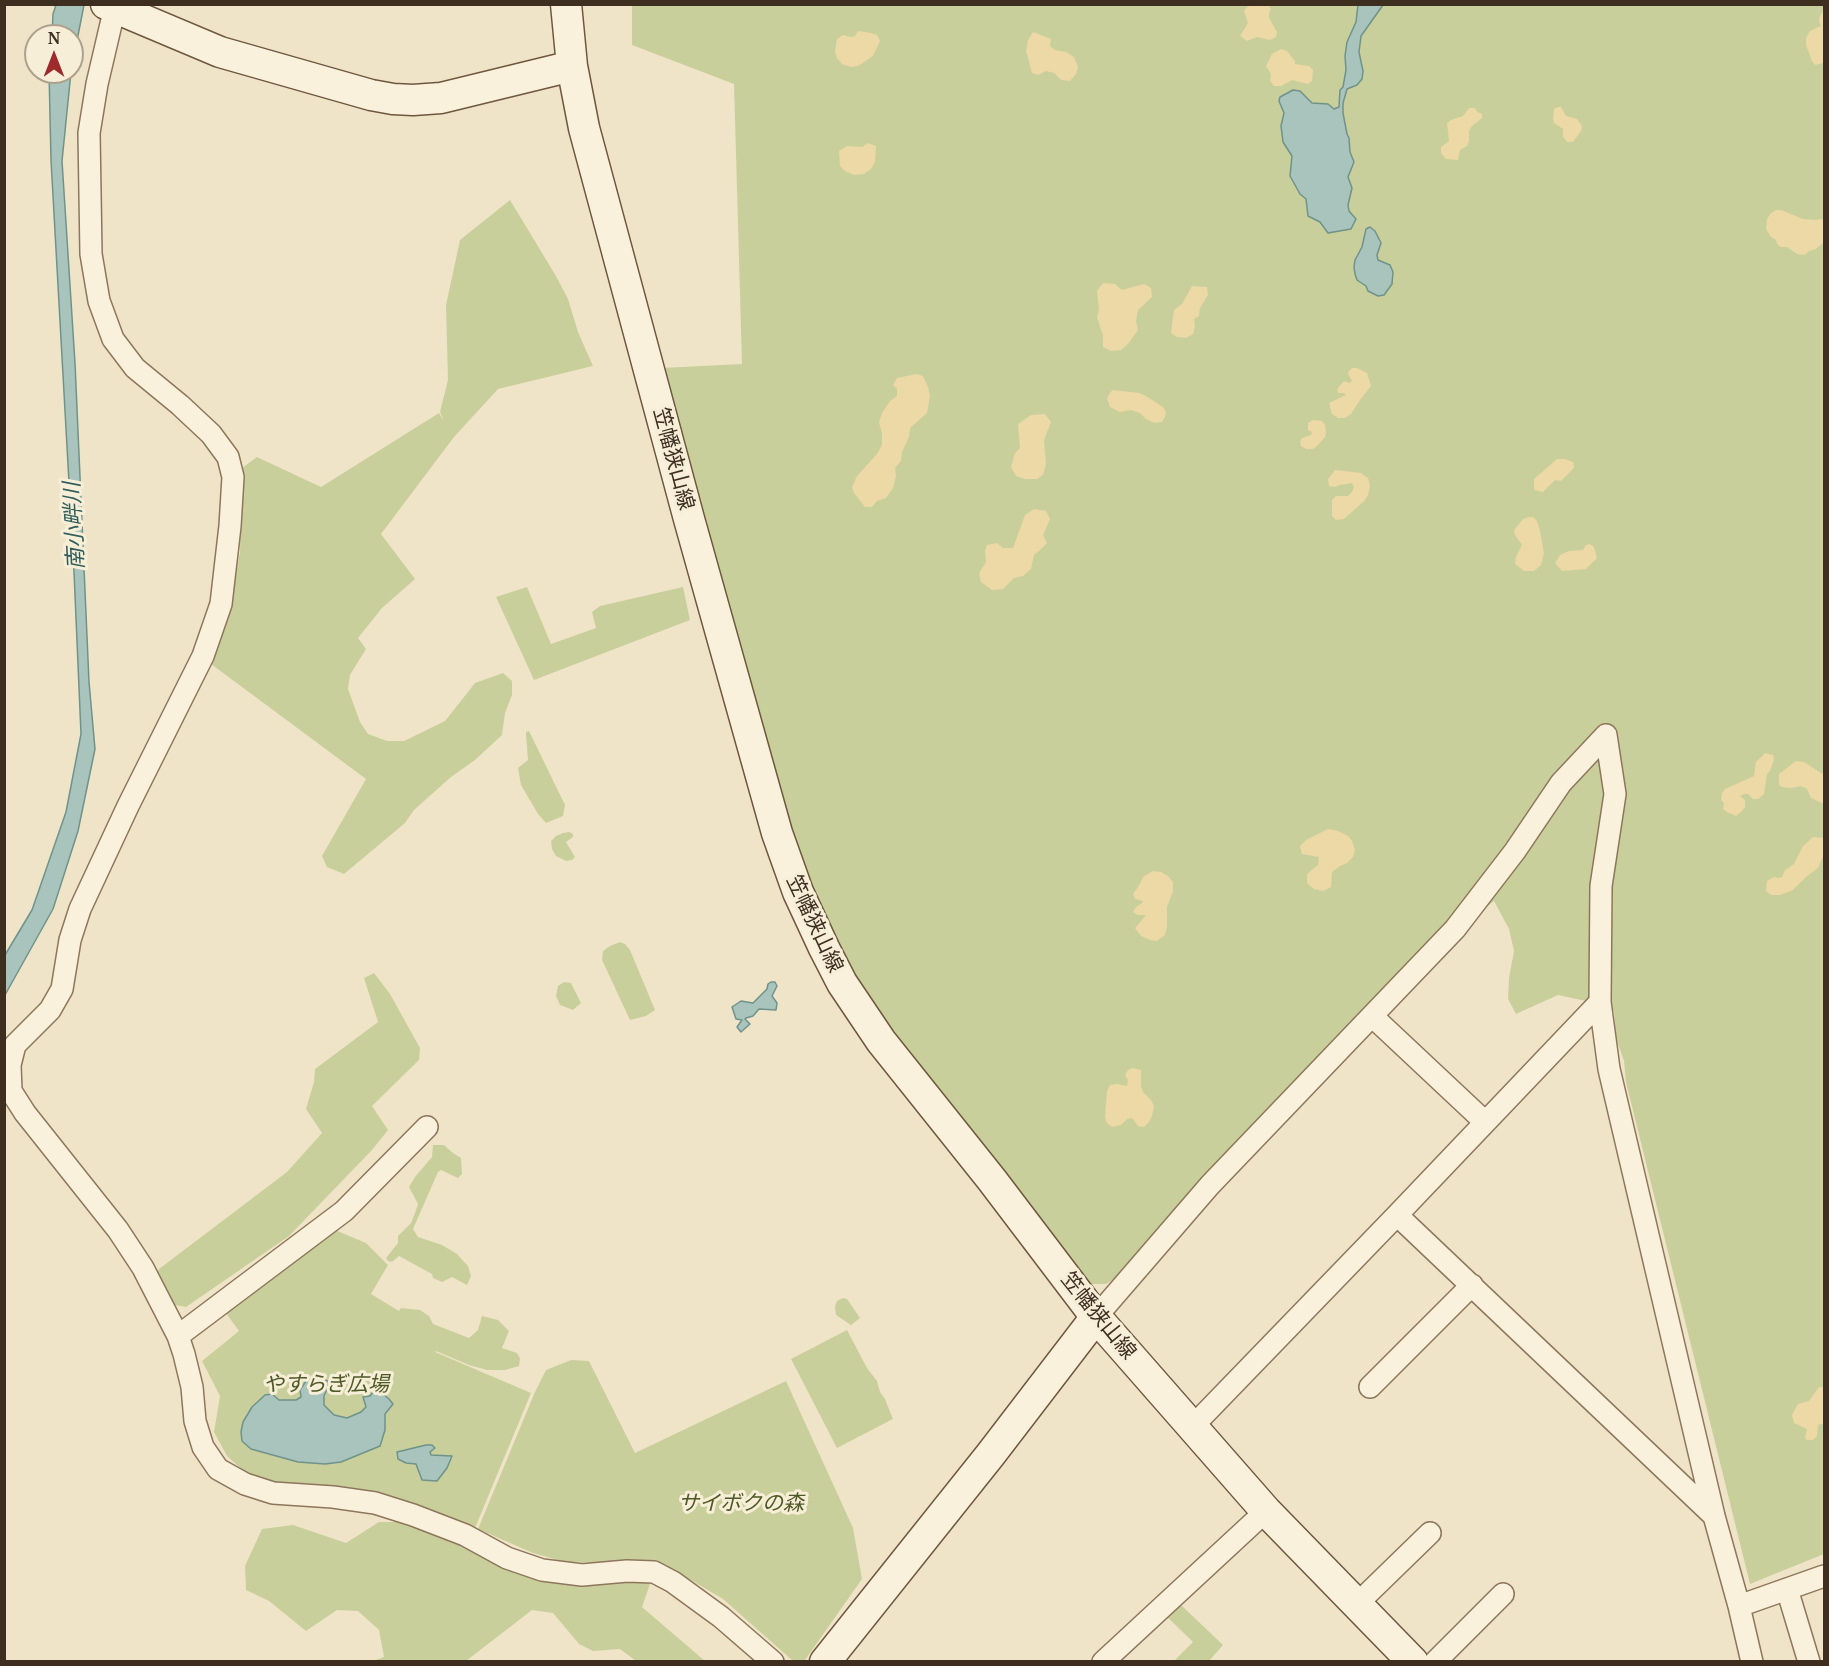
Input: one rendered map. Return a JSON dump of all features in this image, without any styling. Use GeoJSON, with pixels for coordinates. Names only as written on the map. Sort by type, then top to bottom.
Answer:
{"type":"FeatureCollection","features":[{"type":"Feature","properties":{"kind":"main road","name":"笠幡狭山線"},"geometry":{"type":"LineString","coordinates":[[566,4],[572,66],[597,182],[777,833],[798,892],[842,983],[920,1092],[992,1180],[1096,1317],[1266,1511],[1413,1662]]}},
{"type":"Feature","properties":{"kind":"main road"},"geometry":{"type":"LineString","coordinates":[[111,6],[220,52],[371,95],[393,99],[441,98],[572,66]]}},
{"type":"Feature","properties":{"kind":"main road"},"geometry":{"type":"LineString","coordinates":[[825,1662],[984,1463],[1096,1317]]}},
{"type":"Feature","properties":{"kind":"street"},"geometry":{"type":"LineString","coordinates":[[111,6],[89,133],[91,254],[99,301],[113,339],[135,368],[211,434],[228,457],[232,477],[230,526],[221,604],[203,656],[128,806],[80,909],[70,940],[62,989],[50,1010],[15,1045],[10,1065],[11,1091],[25,1113],[136,1256],[184,1354],[192,1387],[195,1421],[202,1447],[218,1469],[245,1484],[273,1493],[333,1497],[375,1503],[465,1535],[507,1558],[542,1569],[582,1575],[627,1571],[654,1572],[673,1582],[721,1617],[773,1662]]}},
{"type":"Feature","properties":{"kind":"street"},"geometry":{"type":"LineString","coordinates":[[1096,1317],[1210,1185],[1455,928],[1515,851],[1561,783],[1606,735],[1615,794],[1601,886],[1600,1002],[1609,1069],[1714,1515],[1752,1662]]}},
{"type":"Feature","properties":{"kind":"street"},"geometry":{"type":"LineString","coordinates":[[1192,1427],[1600,1002]]}},
{"type":"Feature","properties":{"kind":"street"},"geometry":{"type":"LineString","coordinates":[[1372,1016],[1485,1122]]}},
{"type":"Feature","properties":{"kind":"street"},"geometry":{"type":"LineString","coordinates":[[177,1336],[344,1211],[427,1127]]}},
{"type":"Feature","properties":{"kind":"street"},"geometry":{"type":"LineString","coordinates":[[1397,1215],[1714,1515]]}},
{"type":"Feature","properties":{"kind":"street"},"geometry":{"type":"LineString","coordinates":[[1370,1387],[1472,1285]]}},
{"type":"Feature","properties":{"kind":"street"},"geometry":{"type":"LineString","coordinates":[[1102,1662],[1266,1511]]}},
{"type":"Feature","properties":{"kind":"street"},"geometry":{"type":"LineString","coordinates":[[1357,1604],[1430,1533]]}},
{"type":"Feature","properties":{"kind":"street"},"geometry":{"type":"LineString","coordinates":[[1739,1606],[1824,1576]]}},
{"type":"Feature","properties":{"kind":"street"},"geometry":{"type":"LineString","coordinates":[[1787,1589],[1809,1662]]}},
{"type":"Feature","properties":{"kind":"street"},"geometry":{"type":"LineString","coordinates":[[1435,1662],[1503,1594]]}},
{"type":"Feature","properties":{"kind":"green space"},"geometry":{"type":"Polygon","coordinates":[[[632,5],[1824,5],[1824,1554],[1750,1584],[1626,1082],[1624,1061],[1616,1038],[1614,1011],[1586,1001],[1558,995],[1516,1014],[1508,999],[1514,951],[1509,929],[1494,901],[1473,918],[1116,1278],[1106,1284],[1089,1284],[885,1027],[832,945],[801,874],[696,512],[692,471],[682,447],[662,368],[742,364],[734,84],[632,45],[632,5]]]}},
{"type":"Feature","properties":{"kind":"green space"},"geometry":{"type":"Polygon","coordinates":[[[510,200],[568,299],[578,332],[593,366],[498,389],[454,437],[381,534],[415,579],[382,608],[358,638],[366,649],[350,675],[348,689],[360,722],[368,734],[387,741],[404,741],[445,721],[475,683],[503,673],[512,681],[512,695],[505,713],[502,735],[475,760],[451,777],[414,810],[405,823],[344,874],[327,867],[322,856],[366,779],[211,664],[230,609],[240,552],[242,468],[257,457],[321,487],[439,413],[444,421],[440,412],[448,380],[446,305],[460,240],[510,200]]]}},
{"type":"Feature","properties":{"kind":"green space"},"geometry":{"type":"Polygon","coordinates":[[[527,587],[551,644],[596,628],[592,612],[600,606],[683,587],[690,620],[534,680],[496,597],[527,587]]]}},
{"type":"Feature","properties":{"kind":"green space"},"geometry":{"type":"Polygon","coordinates":[[[529,731],[565,805],[563,816],[546,823],[521,785],[518,768],[528,760],[526,732],[529,731]]]}},
{"type":"Feature","properties":{"kind":"green space"},"geometry":{"type":"Polygon","coordinates":[[[569,832],[573,834],[573,837],[566,842],[575,857],[566,861],[556,856],[551,841],[556,836],[569,832]]]}},
{"type":"Feature","properties":{"kind":"green space"},"geometry":{"type":"Polygon","coordinates":[[[620,942],[630,950],[655,1010],[646,1016],[630,1020],[602,960],[603,951],[620,942]]]}},
{"type":"Feature","properties":{"kind":"green space"},"geometry":{"type":"Polygon","coordinates":[[[374,973],[390,994],[420,1048],[419,1060],[372,1106],[388,1130],[372,1150],[289,1236],[186,1307],[169,1304],[156,1277],[159,1269],[287,1172],[322,1133],[306,1109],[314,1082],[315,1069],[378,1022],[364,978],[374,973]]]}},
{"type":"Feature","properties":{"kind":"green space"},"geometry":{"type":"Polygon","coordinates":[[[564,982],[571,983],[581,1003],[573,1010],[560,1005],[556,996],[558,986],[564,982]]]}},
{"type":"Feature","properties":{"kind":"green space"},"geometry":{"type":"Polygon","coordinates":[[[433,1145],[444,1145],[461,1158],[462,1174],[458,1178],[441,1170],[438,1172],[413,1229],[418,1237],[442,1245],[457,1254],[468,1266],[471,1276],[467,1285],[452,1277],[442,1282],[399,1256],[392,1262],[386,1258],[398,1243],[398,1236],[411,1223],[414,1216],[418,1204],[409,1187],[432,1157],[433,1145]]]}},
{"type":"Feature","properties":{"kind":"green space","name":"やすらぎ広場"},"geometry":{"type":"Polygon","coordinates":[[[335,1230],[366,1243],[388,1265],[371,1294],[399,1311],[401,1308],[420,1310],[429,1316],[433,1324],[469,1338],[478,1330],[482,1316],[498,1320],[509,1331],[502,1348],[517,1353],[520,1358],[519,1366],[505,1370],[487,1370],[435,1352],[531,1393],[475,1528],[376,1492],[278,1484],[246,1473],[227,1456],[214,1432],[220,1396],[202,1361],[239,1331],[223,1309],[335,1230]]]}},
{"type":"Feature","properties":{"kind":"green space"},"geometry":{"type":"Polygon","coordinates":[[[847,1299],[860,1318],[851,1325],[836,1315],[837,1301],[847,1299]]]}},
{"type":"Feature","properties":{"kind":"green space"},"geometry":{"type":"Polygon","coordinates":[[[847,1330],[867,1368],[877,1381],[893,1419],[837,1448],[791,1359],[847,1330]]]}},
{"type":"Feature","properties":{"kind":"green space","name":"サイボクの森"},"geometry":{"type":"Polygon","coordinates":[[[571,1360],[589,1361],[635,1453],[786,1381],[853,1528],[862,1579],[805,1660],[793,1661],[723,1599],[664,1564],[565,1562],[533,1553],[478,1529],[546,1370],[571,1360]]]}},
{"type":"Feature","properties":{"kind":"green space"},"geometry":{"type":"Polygon","coordinates":[[[379,1522],[405,1522],[448,1538],[512,1569],[635,1579],[650,1584],[642,1607],[705,1661],[636,1661],[620,1649],[593,1651],[579,1644],[553,1613],[532,1610],[466,1661],[373,1661],[384,1657],[379,1630],[358,1611],[337,1610],[306,1631],[269,1601],[246,1590],[245,1566],[262,1529],[293,1525],[346,1543],[379,1522]]]}},
{"type":"Feature","properties":{"kind":"green space"},"geometry":{"type":"Polygon","coordinates":[[[1181,1605],[1223,1645],[1209,1661],[1174,1661],[1193,1642],[1163,1613],[1181,1605]]]}},
{"type":"Feature","properties":{"kind":"sand"},"geometry":{"type":"Polygon","coordinates":[[[1249,5],[1268,5],[1271,9],[1269,18],[1277,32],[1276,37],[1270,40],[1257,37],[1247,41],[1240,36],[1248,23],[1244,11],[1249,5]]]}},
{"type":"Feature","properties":{"kind":"sand"},"geometry":{"type":"Polygon","coordinates":[[[1823,11],[1824,73],[1823,63],[1815,65],[1806,45],[1806,38],[1810,31],[1821,26],[1819,21],[1823,11]]]}},
{"type":"Feature","properties":{"kind":"sand"},"geometry":{"type":"Polygon","coordinates":[[[858,31],[877,35],[880,41],[873,56],[858,66],[851,67],[842,64],[835,51],[837,39],[843,35],[855,36],[858,31]]]}},
{"type":"Feature","properties":{"kind":"sand"},"geometry":{"type":"Polygon","coordinates":[[[1033,32],[1051,39],[1050,46],[1055,50],[1066,52],[1074,57],[1078,67],[1070,81],[1061,80],[1054,73],[1046,71],[1038,75],[1032,73],[1026,51],[1028,40],[1033,32]]]}},
{"type":"Feature","properties":{"kind":"sand"},"geometry":{"type":"Polygon","coordinates":[[[1281,49],[1287,51],[1295,64],[1309,66],[1313,70],[1312,81],[1308,84],[1292,80],[1281,86],[1274,86],[1270,81],[1271,74],[1266,66],[1272,54],[1281,49]]]}},
{"type":"Feature","properties":{"kind":"sand"},"geometry":{"type":"Polygon","coordinates":[[[1561,107],[1566,116],[1577,119],[1582,126],[1573,142],[1567,142],[1563,137],[1563,129],[1554,123],[1554,109],[1561,107]]]}},
{"type":"Feature","properties":{"kind":"sand"},"geometry":{"type":"Polygon","coordinates":[[[1469,108],[1475,108],[1482,114],[1482,118],[1471,127],[1469,141],[1467,146],[1460,150],[1458,160],[1446,159],[1441,153],[1441,147],[1449,141],[1447,123],[1463,116],[1469,108]]]}},
{"type":"Feature","properties":{"kind":"sand"},"geometry":{"type":"Polygon","coordinates":[[[868,143],[876,146],[875,162],[871,169],[864,174],[854,175],[840,166],[839,151],[847,146],[862,147],[868,143]]]}},
{"type":"Feature","properties":{"kind":"sand"},"geometry":{"type":"Polygon","coordinates":[[[1776,210],[1803,219],[1824,219],[1824,242],[1805,255],[1797,254],[1787,247],[1781,247],[1766,229],[1767,219],[1776,210]]]}},
{"type":"Feature","properties":{"kind":"sand"},"geometry":{"type":"Polygon","coordinates":[[[1103,283],[1115,284],[1122,290],[1144,284],[1151,288],[1152,297],[1138,310],[1136,321],[1138,330],[1121,350],[1111,351],[1103,347],[1103,335],[1097,318],[1099,310],[1097,291],[1103,283]]]}},
{"type":"Feature","properties":{"kind":"sand"},"geometry":{"type":"Polygon","coordinates":[[[1192,286],[1207,287],[1208,295],[1200,308],[1199,316],[1194,319],[1193,334],[1186,338],[1177,337],[1171,333],[1174,310],[1182,304],[1192,286]]]}},
{"type":"Feature","properties":{"kind":"sand"},"geometry":{"type":"Polygon","coordinates":[[[1352,368],[1367,373],[1371,386],[1351,414],[1345,418],[1338,418],[1332,414],[1329,403],[1346,395],[1338,393],[1337,389],[1344,381],[1349,383],[1352,381],[1348,374],[1352,368]]]}},
{"type":"Feature","properties":{"kind":"sand"},"geometry":{"type":"Polygon","coordinates":[[[917,374],[923,376],[928,387],[930,396],[927,413],[910,428],[901,461],[895,468],[893,488],[886,498],[877,501],[872,507],[865,507],[852,487],[857,476],[882,445],[879,422],[890,401],[897,396],[897,389],[893,385],[897,378],[917,374]]]}},
{"type":"Feature","properties":{"kind":"sand"},"geometry":{"type":"Polygon","coordinates":[[[1112,390],[1146,396],[1163,407],[1166,412],[1165,417],[1162,422],[1154,423],[1140,413],[1131,410],[1120,412],[1110,407],[1107,398],[1112,390]]]}},
{"type":"Feature","properties":{"kind":"sand"},"geometry":{"type":"Polygon","coordinates":[[[1045,414],[1051,422],[1044,440],[1046,464],[1043,475],[1037,479],[1016,476],[1011,467],[1015,453],[1020,448],[1018,424],[1031,415],[1045,414]]]}},
{"type":"Feature","properties":{"kind":"sand"},"geometry":{"type":"Polygon","coordinates":[[[1313,420],[1322,421],[1325,425],[1325,437],[1313,449],[1306,449],[1301,446],[1300,442],[1302,438],[1311,435],[1308,423],[1313,420]]]}},
{"type":"Feature","properties":{"kind":"sand"},"geometry":{"type":"Polygon","coordinates":[[[1557,459],[1573,462],[1574,467],[1561,481],[1555,480],[1543,492],[1534,490],[1534,479],[1557,459]]]}},
{"type":"Feature","properties":{"kind":"sand"},"geometry":{"type":"Polygon","coordinates":[[[1335,470],[1361,473],[1368,478],[1370,486],[1364,501],[1344,519],[1336,520],[1332,516],[1332,500],[1336,496],[1348,496],[1354,487],[1352,483],[1329,486],[1328,479],[1335,470]]]}},
{"type":"Feature","properties":{"kind":"sand"},"geometry":{"type":"Polygon","coordinates":[[[1034,509],[1046,511],[1050,519],[1043,535],[1047,543],[1034,555],[1031,569],[1023,576],[1014,578],[1003,589],[992,590],[981,582],[979,573],[986,562],[987,545],[997,543],[1003,548],[1013,548],[1025,515],[1034,509]]]}},
{"type":"Feature","properties":{"kind":"sand"},"geometry":{"type":"Polygon","coordinates":[[[1529,517],[1537,521],[1544,553],[1541,565],[1534,571],[1524,571],[1515,564],[1522,545],[1514,530],[1523,519],[1529,517]]]}},
{"type":"Feature","properties":{"kind":"sand"},"geometry":{"type":"Polygon","coordinates":[[[1590,544],[1594,547],[1597,558],[1586,569],[1562,571],[1555,563],[1560,555],[1569,551],[1583,550],[1586,545],[1590,544]]]}},
{"type":"Feature","properties":{"kind":"sand"},"geometry":{"type":"Polygon","coordinates":[[[1765,753],[1773,755],[1774,759],[1767,774],[1764,794],[1758,799],[1753,799],[1748,794],[1744,794],[1740,796],[1745,800],[1745,807],[1742,811],[1736,816],[1727,812],[1723,809],[1722,793],[1725,789],[1754,776],[1756,762],[1765,753]]]}},
{"type":"Feature","properties":{"kind":"sand"},"geometry":{"type":"Polygon","coordinates":[[[1796,761],[1804,762],[1824,775],[1824,804],[1811,798],[1807,789],[1801,786],[1791,788],[1779,785],[1779,774],[1796,761]]]}},
{"type":"Feature","properties":{"kind":"sand"},"geometry":{"type":"Polygon","coordinates":[[[1328,829],[1348,836],[1355,850],[1353,857],[1347,863],[1332,872],[1331,887],[1323,891],[1314,889],[1307,883],[1307,874],[1318,865],[1319,857],[1302,854],[1300,846],[1306,840],[1328,829]]]}},
{"type":"Feature","properties":{"kind":"sand"},"geometry":{"type":"Polygon","coordinates":[[[1813,837],[1824,838],[1824,854],[1818,868],[1793,890],[1780,895],[1771,895],[1766,891],[1767,881],[1774,877],[1782,877],[1785,870],[1794,864],[1803,846],[1813,837]]]}},
{"type":"Feature","properties":{"kind":"sand"},"geometry":{"type":"Polygon","coordinates":[[[1153,871],[1161,872],[1173,882],[1173,891],[1167,907],[1165,935],[1157,941],[1141,936],[1135,928],[1146,915],[1133,912],[1143,901],[1135,899],[1133,894],[1143,877],[1153,871]]]}},
{"type":"Feature","properties":{"kind":"sand"},"geometry":{"type":"Polygon","coordinates":[[[1132,1068],[1141,1070],[1143,1092],[1154,1106],[1152,1116],[1144,1127],[1138,1126],[1132,1118],[1127,1119],[1121,1125],[1112,1127],[1107,1123],[1105,1117],[1107,1091],[1110,1085],[1127,1086],[1128,1080],[1125,1075],[1132,1068]]]}},
{"type":"Feature","properties":{"kind":"sand"},"geometry":{"type":"Polygon","coordinates":[[[1819,1387],[1824,1387],[1824,1423],[1818,1425],[1817,1436],[1813,1440],[1807,1440],[1805,1438],[1807,1429],[1794,1423],[1792,1415],[1798,1404],[1809,1401],[1819,1387]]]}},
{"type":"Feature","properties":{"kind":"water"},"geometry":{"type":"Polygon","coordinates":[[[56,5],[84,5],[80,24],[53,24],[56,5]]]}},
{"type":"Feature","properties":{"kind":"water"},"geometry":{"type":"Polygon","coordinates":[[[1358,5],[1383,5],[1361,36],[1359,52],[1363,71],[1362,79],[1357,85],[1347,89],[1343,103],[1350,152],[1354,162],[1348,177],[1352,188],[1348,205],[1349,211],[1356,219],[1351,229],[1328,233],[1320,222],[1308,216],[1306,199],[1300,194],[1290,176],[1292,156],[1283,142],[1281,126],[1284,113],[1279,101],[1280,97],[1293,90],[1300,91],[1312,103],[1328,104],[1334,109],[1339,107],[1340,90],[1343,87],[1346,70],[1347,42],[1356,22],[1358,5]]]}},
{"type":"Feature","properties":{"kind":"water","name":"南小畔川"},"geometry":{"type":"Polygon","coordinates":[[[49,84],[70,84],[62,161],[75,363],[89,682],[95,749],[78,831],[53,909],[5,995],[5,955],[32,910],[66,812],[81,734],[51,160],[49,84]]]}},
{"type":"Feature","properties":{"kind":"water"},"geometry":{"type":"Polygon","coordinates":[[[1370,227],[1375,231],[1381,243],[1377,255],[1378,260],[1390,265],[1393,272],[1392,284],[1384,295],[1378,296],[1368,291],[1366,286],[1357,280],[1354,267],[1366,229],[1370,227]]]}},
{"type":"Feature","properties":{"kind":"water"},"geometry":{"type":"Polygon","coordinates":[[[771,982],[775,982],[777,986],[772,996],[777,1003],[776,1010],[759,1009],[753,1016],[745,1019],[750,1024],[741,1032],[737,1027],[742,1020],[736,1019],[732,1007],[741,1001],[753,1003],[771,982]]]}},
{"type":"Feature","properties":{"kind":"water"},"geometry":{"type":"Polygon","coordinates":[[[316,1375],[329,1382],[324,1396],[324,1405],[334,1415],[347,1418],[361,1412],[366,1407],[363,1397],[370,1396],[376,1388],[389,1399],[393,1404],[385,1414],[385,1430],[380,1446],[341,1462],[325,1464],[298,1462],[251,1449],[242,1441],[243,1422],[252,1407],[265,1395],[272,1394],[279,1400],[296,1400],[301,1397],[300,1390],[306,1381],[316,1375]]]}},
{"type":"Feature","properties":{"kind":"water"},"geometry":{"type":"Polygon","coordinates":[[[432,1445],[435,1448],[430,1452],[431,1455],[452,1456],[447,1468],[437,1481],[422,1480],[416,1464],[398,1459],[397,1452],[432,1445]]]}}]}
